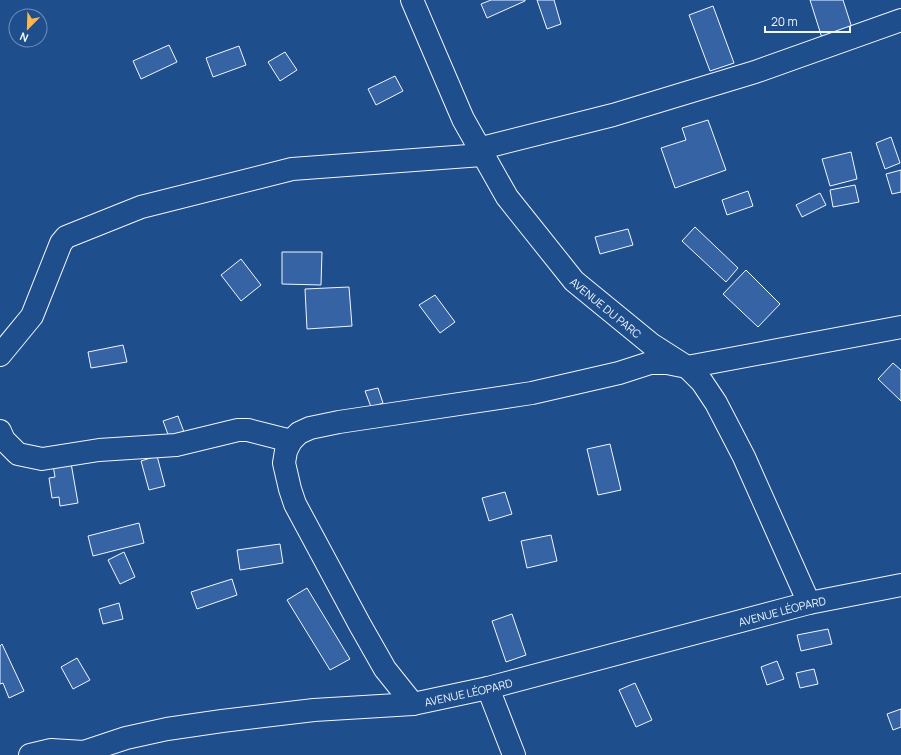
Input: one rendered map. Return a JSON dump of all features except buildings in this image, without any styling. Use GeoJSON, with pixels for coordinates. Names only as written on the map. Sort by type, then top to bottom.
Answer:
{"type":"FeatureCollection","features":[{"type":"Feature","properties":{"kind":"street","name":"AVENUE DU PARC"},"geometry":{"type":"LineString","coordinates":[[412,0],[463,119],[480,152],[507,197],[574,281],[651,344],[687,366],[702,382],[729,426],[809,603]]}},
{"type":"Feature","properties":{"kind":"street"},"geometry":{"type":"LineString","coordinates":[[0,355],[32,316],[59,248],[66,237],[141,207],[292,169],[480,152],[621,113],[899,27]]}},
{"type":"Feature","properties":{"kind":"street"},"geometry":{"type":"LineString","coordinates":[[413,704],[385,669],[295,504],[284,463],[286,451],[291,441],[299,433],[310,428],[339,422],[532,393],[619,373],[650,364],[667,363],[687,366],[901,326]]}},
{"type":"Feature","properties":{"kind":"street"},"geometry":{"type":"LineString","coordinates":[[0,431],[4,440],[18,454],[42,459],[100,450],[176,445],[238,430],[248,430],[291,441]]}},
{"type":"Feature","properties":{"kind":"street","name":"AVENUE LÉOPARD"},"geometry":{"type":"LineString","coordinates":[[30,755],[51,750],[86,753],[126,738],[167,729],[314,710],[413,704],[488,688],[809,603],[901,585]]}},
{"type":"Feature","properties":{"kind":"street"},"geometry":{"type":"LineString","coordinates":[[488,688],[514,755]]}}]}
